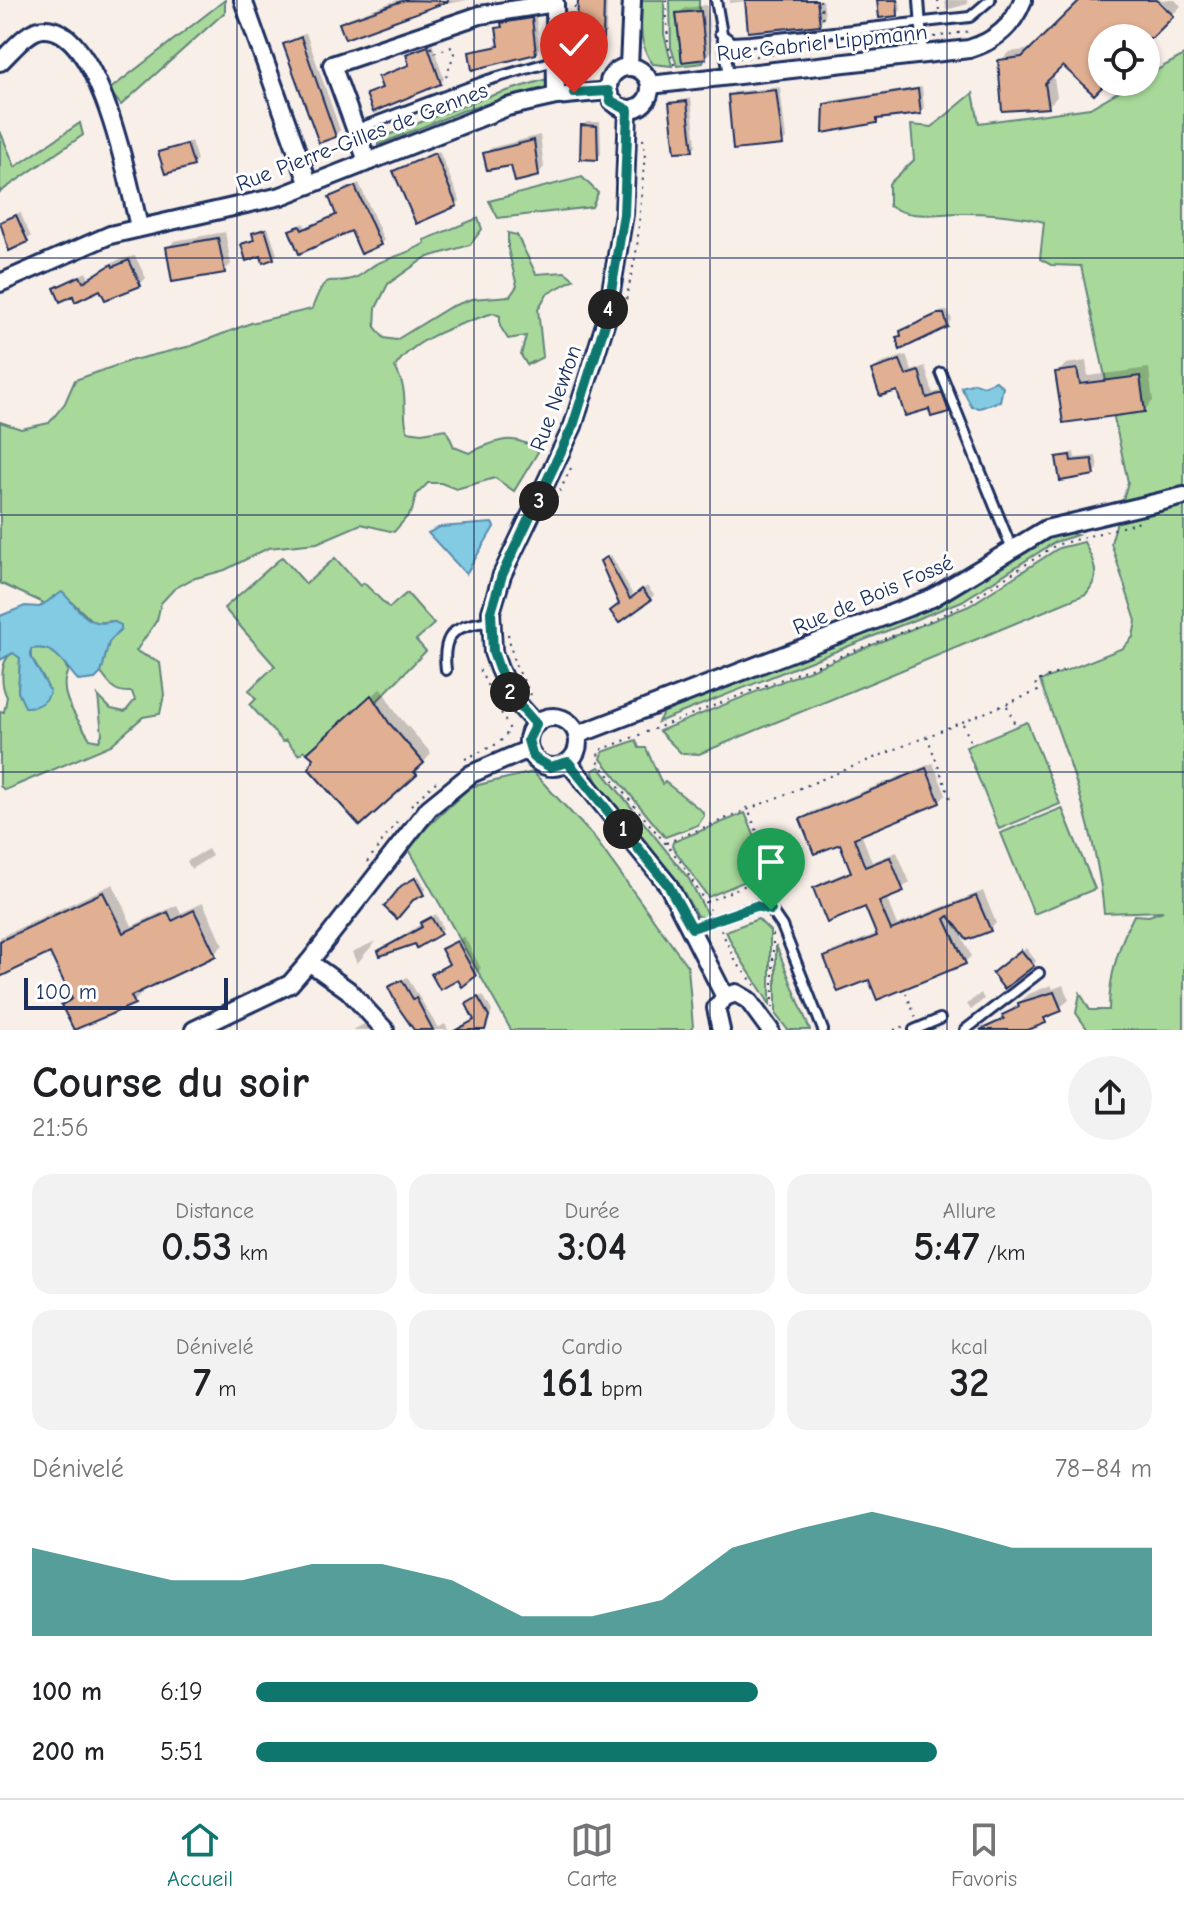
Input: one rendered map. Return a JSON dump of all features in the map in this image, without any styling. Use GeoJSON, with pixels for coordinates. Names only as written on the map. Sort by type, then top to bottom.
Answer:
{"type":"FeatureCollection","features":[{"type":"Feature","properties":{"kind":"street"},"geometry":{"type":"LineString","coordinates":[[243,0],[309,185]]}},
{"type":"Feature","properties":{"kind":"street"},"geometry":{"type":"LineString","coordinates":[[629,66],[632,0]]}},
{"type":"Feature","properties":{"kind":"street","name":"Rue Gabriel Lippmann"},"geometry":{"type":"LineString","coordinates":[[650,85],[728,66],[922,46],[984,45],[1007,28],[1023,0]]}},
{"type":"Feature","properties":{"kind":"street"},"geometry":{"type":"LineString","coordinates":[[367,161],[332,65],[480,15],[555,3],[556,96]]}},
{"type":"Feature","properties":{"kind":"street"},"geometry":{"type":"LineString","coordinates":[[0,62],[31,33],[42,28],[58,31],[76,47],[100,85],[139,227]]}},
{"type":"Feature","properties":{"kind":"street"},"geometry":{"type":"LineString","coordinates":[[629,66],[640,69],[650,85],[649,98],[640,107],[628,110],[611,101],[608,91],[609,79],[618,70],[629,66]]}},
{"type":"Feature","properties":{"kind":"street","name":"Rue Pierre-Gilles de Gennes"},"geometry":{"type":"LineString","coordinates":[[0,283],[88,243],[139,227],[256,204],[471,119],[556,96],[608,91]]}},
{"type":"Feature","properties":{"kind":"street","name":"Rue Newton"},"geometry":{"type":"LineString","coordinates":[[536,724],[512,697],[499,669],[493,652],[491,621],[502,575],[573,426],[606,321],[624,214],[628,110]]}},
{"type":"Feature","properties":{"kind":"street","name":"Rue de Bois Fossé"},"geometry":{"type":"LineString","coordinates":[[577,735],[932,598],[1046,529],[1184,496]]}},
{"type":"Feature","properties":{"kind":"street"},"geometry":{"type":"LineString","coordinates":[[545,719],[564,720],[577,735],[575,754],[568,762],[550,767],[540,764],[529,749],[528,740],[536,724],[545,719]]}},
{"type":"Feature","properties":{"kind":"street"},"geometry":{"type":"LineString","coordinates":[[194,1030],[290,984],[429,808],[471,774],[529,749]]}},
{"type":"Feature","properties":{"kind":"street"},"geometry":{"type":"LineString","coordinates":[[568,762],[668,885],[725,997]]}},
{"type":"Feature","properties":{"kind":"street"},"geometry":{"type":"LineString","coordinates":[[309,962],[348,990],[385,1030]]}},
{"type":"Feature","properties":{"kind":"street"},"geometry":{"type":"LineString","coordinates":[[721,1030],[716,1008],[725,997],[743,995],[770,1030]]}},
{"type":"Feature","properties":{"kind":"lane"},"geometry":{"type":"LineString","coordinates":[[716,0],[728,66]]}},
{"type":"Feature","properties":{"kind":"lane"},"geometry":{"type":"LineString","coordinates":[[919,0],[922,46]]}},
{"type":"Feature","properties":{"kind":"lane"},"geometry":{"type":"LineString","coordinates":[[720,33],[732,42],[921,23],[970,17],[990,0]]}},
{"type":"Feature","properties":{"kind":"lane"},"geometry":{"type":"LineString","coordinates":[[354,130],[438,98],[554,61]]}},
{"type":"Feature","properties":{"kind":"lane"},"geometry":{"type":"LineString","coordinates":[[941,373],[1012,549]]}},
{"type":"Feature","properties":{"kind":"lane"},"geometry":{"type":"LineString","coordinates":[[446,670],[445,648],[454,632],[472,621],[491,621]]}},
{"type":"Feature","properties":{"kind":"lane"},"geometry":{"type":"LineString","coordinates":[[692,928],[745,909],[765,906],[777,915],[823,1030]]}},
{"type":"Feature","properties":{"kind":"lane"},"geometry":{"type":"LineString","coordinates":[[965,1030],[1039,973]]}},
{"type":"Feature","properties":{"kind":"lane"},"geometry":{"type":"LineString","coordinates":[[917,1029],[940,1019]]}},
{"type":"Feature","properties":{"kind":"path"},"geometry":{"type":"LineString","coordinates":[[574,93],[575,0]]}},
{"type":"Feature","properties":{"kind":"path"},"geometry":{"type":"LineString","coordinates":[[666,0],[668,45],[676,81]]}},
{"type":"Feature","properties":{"kind":"path"},"geometry":{"type":"LineString","coordinates":[[922,46],[973,31]]}},
{"type":"Feature","properties":{"kind":"path"},"geometry":{"type":"LineString","coordinates":[[426,34],[433,53],[452,47],[454,54],[438,98]]}},
{"type":"Feature","properties":{"kind":"path"},"geometry":{"type":"LineString","coordinates":[[728,66],[798,52]]}},
{"type":"Feature","properties":{"kind":"path"},"geometry":{"type":"LineString","coordinates":[[759,993],[736,962],[695,881],[599,763],[596,756],[602,747],[920,625],[963,605],[1056,545],[1137,525],[1141,521],[1139,506]]}},
{"type":"Feature","properties":{"kind":"path"},"geometry":{"type":"LineString","coordinates":[[665,843],[1038,691],[1035,682],[1063,671]]}},
{"type":"Feature","properties":{"kind":"path"},"geometry":{"type":"LineString","coordinates":[[1006,704],[1016,727]]}},
{"type":"Feature","properties":{"kind":"path"},"geometry":{"type":"LineString","coordinates":[[962,721],[972,745]]}},
{"type":"Feature","properties":{"kind":"path"},"geometry":{"type":"LineString","coordinates":[[927,736],[950,798]]}},
{"type":"Feature","properties":{"kind":"path"},"geometry":{"type":"LineString","coordinates":[[705,902],[774,873],[747,807]]}},
{"type":"Feature","properties":{"kind":"path"},"geometry":{"type":"LineString","coordinates":[[765,1003],[771,1014],[773,933],[782,926]]}},
{"type":"Feature","properties":{"kind":"path"},"geometry":{"type":"LineString","coordinates":[[906,993],[917,1029]]}},
{"type":"Feature","properties":{"kind":"green space"},"geometry":{"type":"Polygon","coordinates":[[[225,0],[225,12],[121,105],[109,90],[225,0]]]}},
{"type":"Feature","properties":{"kind":"green space"},"geometry":{"type":"Polygon","coordinates":[[[642,0],[664,0],[664,34],[672,66],[653,64],[648,57],[642,34],[642,0]]]}},
{"type":"Feature","properties":{"kind":"green space"},"geometry":{"type":"Polygon","coordinates":[[[670,0],[699,0],[699,11],[676,14],[682,62],[704,60],[703,63],[677,66],[671,47],[670,0]]]}},
{"type":"Feature","properties":{"kind":"green space"},"geometry":{"type":"Polygon","coordinates":[[[1184,55],[1184,1030],[1088,1030],[1076,1013],[1080,993],[1090,1010],[1109,1010],[1116,961],[1134,915],[1149,916],[1163,911],[1104,913],[1088,824],[1040,681],[1123,648],[1133,637],[1136,621],[1111,543],[1128,482],[1081,266],[1051,265],[1040,259],[1044,222],[994,214],[907,213],[889,206],[889,184],[914,160],[911,125],[932,127],[973,93],[979,123],[1090,108],[1111,96],[1160,96],[1160,68],[1184,55]]]}},
{"type":"Feature","properties":{"kind":"green space"},"geometry":{"type":"Polygon","coordinates":[[[547,79],[546,87],[462,111],[378,145],[378,139],[477,100],[547,79]]]}},
{"type":"Feature","properties":{"kind":"green space"},"geometry":{"type":"Polygon","coordinates":[[[80,123],[83,135],[0,192],[0,131],[15,167],[80,123]]]}},
{"type":"Feature","properties":{"kind":"green space"},"geometry":{"type":"Polygon","coordinates":[[[582,177],[598,193],[592,207],[498,218],[489,201],[582,177]]]}},
{"type":"Feature","properties":{"kind":"green space"},"geometry":{"type":"Polygon","coordinates":[[[478,218],[482,229],[470,245],[425,258],[388,284],[376,308],[375,327],[384,338],[396,340],[450,307],[472,299],[510,296],[517,286],[508,249],[508,233],[517,235],[536,274],[565,272],[574,279],[547,294],[538,309],[543,357],[527,365],[521,355],[526,336],[508,339],[500,326],[500,316],[493,313],[426,340],[414,347],[395,367],[404,392],[407,431],[422,433],[446,429],[454,447],[469,453],[505,440],[521,442],[538,452],[514,491],[495,478],[456,489],[441,483],[428,483],[416,495],[412,511],[394,532],[361,524],[317,543],[268,548],[225,570],[192,579],[174,589],[161,603],[157,620],[136,651],[160,663],[164,695],[160,714],[143,717],[111,745],[5,790],[0,786],[0,711],[4,712],[7,697],[3,672],[9,656],[14,653],[20,658],[18,692],[45,681],[31,657],[31,649],[43,649],[58,656],[68,671],[65,680],[67,697],[90,739],[99,741],[102,734],[98,696],[111,709],[125,712],[135,700],[132,692],[117,690],[101,673],[109,642],[121,629],[113,621],[94,623],[71,601],[54,596],[46,604],[0,583],[0,422],[21,429],[49,423],[65,403],[75,380],[129,361],[191,346],[251,323],[312,309],[326,283],[357,277],[378,263],[425,243],[424,240],[478,218]]]}},
{"type":"Feature","properties":{"kind":"green space"},"geometry":{"type":"Polygon","coordinates":[[[1069,533],[1077,535],[1055,542],[962,601],[658,722],[664,711],[954,596],[1042,539],[1069,533]]]}},
{"type":"Feature","properties":{"kind":"green space"},"geometry":{"type":"Polygon","coordinates":[[[1084,542],[1095,574],[1086,594],[699,754],[681,753],[659,731],[969,606],[1059,548],[1084,542]]]}},
{"type":"Feature","properties":{"kind":"green space"},"geometry":{"type":"Polygon","coordinates":[[[282,557],[306,584],[335,558],[360,586],[364,583],[389,608],[407,593],[434,624],[416,640],[426,651],[376,702],[389,723],[424,763],[415,771],[417,775],[360,826],[309,769],[313,758],[304,750],[299,755],[286,740],[283,742],[250,705],[256,699],[249,690],[275,666],[224,608],[282,557]]]}},
{"type":"Feature","properties":{"kind":"green space"},"geometry":{"type":"Polygon","coordinates":[[[1027,722],[1060,804],[999,829],[966,747],[1027,722]]]}},
{"type":"Feature","properties":{"kind":"green space"},"geometry":{"type":"Polygon","coordinates":[[[636,740],[639,748],[646,748],[662,784],[665,782],[702,811],[704,816],[698,825],[665,837],[601,759],[603,752],[636,740]]]}},
{"type":"Feature","properties":{"kind":"green space"},"geometry":{"type":"Polygon","coordinates":[[[599,767],[689,879],[709,918],[697,916],[677,880],[597,782],[592,771],[599,767]]]}},
{"type":"Feature","properties":{"kind":"green space"},"geometry":{"type":"Polygon","coordinates":[[[533,772],[593,836],[688,967],[693,1027],[690,1030],[511,1030],[407,846],[470,787],[533,772]]]}},
{"type":"Feature","properties":{"kind":"green space"},"geometry":{"type":"Polygon","coordinates":[[[1062,808],[1095,889],[1034,914],[1001,833],[1062,808]]]}},
{"type":"Feature","properties":{"kind":"green space"},"geometry":{"type":"Polygon","coordinates":[[[745,813],[769,871],[708,897],[672,846],[673,842],[745,813]]]}},
{"type":"Feature","properties":{"kind":"green space"},"geometry":{"type":"Polygon","coordinates":[[[758,919],[770,931],[770,1005],[726,931],[758,919]]]}},
{"type":"Feature","properties":{"kind":"green space"},"geometry":{"type":"Polygon","coordinates":[[[776,945],[810,1030],[788,1030],[776,1015],[776,945]]]}},
{"type":"Feature","properties":{"kind":"water"},"geometry":{"type":"Polygon","coordinates":[[[996,381],[1003,387],[1000,401],[980,408],[972,407],[961,387],[975,383],[984,386],[996,381]]]}},
{"type":"Feature","properties":{"kind":"water"},"geometry":{"type":"Polygon","coordinates":[[[492,523],[494,527],[466,574],[428,533],[440,527],[492,523]]]}},
{"type":"Feature","properties":{"kind":"water"},"geometry":{"type":"Polygon","coordinates":[[[62,592],[90,620],[113,621],[121,625],[121,629],[109,642],[101,673],[95,679],[79,681],[54,653],[40,648],[31,649],[31,657],[50,691],[41,704],[25,707],[18,692],[20,658],[13,653],[0,660],[0,616],[25,606],[39,607],[62,592]]]}},
{"type":"Feature","properties":{"kind":"building"},"geometry":{"type":"Polygon","coordinates":[[[405,0],[449,1],[345,39],[339,23],[405,0]]]}},
{"type":"Feature","properties":{"kind":"building"},"geometry":{"type":"Polygon","coordinates":[[[578,0],[604,0],[603,39],[595,39],[594,52],[576,52],[578,0]]]}},
{"type":"Feature","properties":{"kind":"building"},"geometry":{"type":"Polygon","coordinates":[[[745,0],[817,0],[820,25],[748,32],[745,0]]]}},
{"type":"Feature","properties":{"kind":"building"},"geometry":{"type":"Polygon","coordinates":[[[877,0],[897,0],[898,16],[879,18],[877,0]]]}},
{"type":"Feature","properties":{"kind":"building"},"geometry":{"type":"Polygon","coordinates":[[[1080,0],[1157,0],[1174,16],[1160,30],[1160,24],[1088,24],[1088,89],[1063,66],[1045,83],[1049,108],[1002,111],[998,60],[1022,57],[1080,0]]]}},
{"type":"Feature","properties":{"kind":"building"},"geometry":{"type":"Polygon","coordinates":[[[701,11],[706,59],[682,62],[676,13],[701,11]]]}},
{"type":"Feature","properties":{"kind":"building"},"geometry":{"type":"Polygon","coordinates":[[[532,18],[536,54],[472,70],[469,52],[499,46],[496,28],[502,27],[501,23],[532,18]]]}},
{"type":"Feature","properties":{"kind":"building"},"geometry":{"type":"Polygon","coordinates":[[[301,37],[336,137],[319,143],[283,44],[301,37]]]}},
{"type":"Feature","properties":{"kind":"building"},"geometry":{"type":"Polygon","coordinates":[[[428,46],[441,84],[373,112],[366,94],[382,88],[378,77],[409,65],[406,54],[428,46]]]}},
{"type":"Feature","properties":{"kind":"building"},"geometry":{"type":"Polygon","coordinates":[[[918,89],[921,114],[877,119],[877,123],[823,133],[824,104],[918,89]]]}},
{"type":"Feature","properties":{"kind":"building"},"geometry":{"type":"Polygon","coordinates":[[[776,90],[783,145],[733,150],[728,95],[776,90]]]}},
{"type":"Feature","properties":{"kind":"building"},"geometry":{"type":"Polygon","coordinates":[[[687,101],[693,151],[675,152],[669,103],[687,101]]]}},
{"type":"Feature","properties":{"kind":"building"},"geometry":{"type":"Polygon","coordinates":[[[581,125],[597,126],[598,160],[580,159],[581,125]]]}},
{"type":"Feature","properties":{"kind":"building"},"geometry":{"type":"Polygon","coordinates":[[[534,140],[539,176],[515,182],[511,166],[487,170],[483,153],[534,140]]]}},
{"type":"Feature","properties":{"kind":"building"},"geometry":{"type":"Polygon","coordinates":[[[187,144],[194,166],[165,174],[158,152],[187,144]]]}},
{"type":"Feature","properties":{"kind":"building"},"geometry":{"type":"Polygon","coordinates":[[[435,153],[457,206],[416,224],[393,171],[435,153]]]}},
{"type":"Feature","properties":{"kind":"building"},"geometry":{"type":"Polygon","coordinates":[[[355,186],[381,245],[361,254],[351,231],[299,254],[289,230],[300,226],[302,230],[336,215],[329,197],[355,186]]]}},
{"type":"Feature","properties":{"kind":"building"},"geometry":{"type":"Polygon","coordinates":[[[16,215],[28,242],[9,251],[0,222],[16,215]]]}},
{"type":"Feature","properties":{"kind":"building"},"geometry":{"type":"Polygon","coordinates":[[[265,229],[274,259],[263,263],[261,256],[246,261],[241,244],[254,240],[252,233],[265,229]]]}},
{"type":"Feature","properties":{"kind":"building"},"geometry":{"type":"Polygon","coordinates":[[[218,238],[225,273],[172,282],[166,247],[218,238]]]}},
{"type":"Feature","properties":{"kind":"building"},"geometry":{"type":"Polygon","coordinates":[[[129,260],[141,286],[105,300],[100,290],[75,302],[73,296],[60,302],[54,288],[80,276],[83,282],[112,264],[113,267],[129,260]]]}},
{"type":"Feature","properties":{"kind":"building"},"geometry":{"type":"Polygon","coordinates":[[[937,314],[944,314],[948,327],[900,350],[896,337],[901,336],[900,331],[937,314]]]}},
{"type":"Feature","properties":{"kind":"building"},"geometry":{"type":"Polygon","coordinates":[[[900,360],[906,375],[919,371],[927,398],[942,393],[949,412],[931,417],[929,409],[905,416],[897,391],[880,396],[871,370],[900,360]]]}},
{"type":"Feature","properties":{"kind":"building"},"geometry":{"type":"Polygon","coordinates":[[[1077,369],[1080,384],[1140,376],[1145,412],[1063,423],[1055,372],[1077,369]]]}},
{"type":"Feature","properties":{"kind":"building"},"geometry":{"type":"Polygon","coordinates":[[[1070,455],[1071,461],[1092,459],[1095,475],[1060,481],[1056,457],[1070,455]]]}},
{"type":"Feature","properties":{"kind":"building"},"geometry":{"type":"Polygon","coordinates":[[[607,557],[630,599],[642,589],[651,600],[619,623],[610,611],[619,604],[600,561],[607,557]]]}},
{"type":"Feature","properties":{"kind":"building"},"geometry":{"type":"Polygon","coordinates":[[[371,695],[389,723],[424,763],[414,772],[417,775],[360,826],[309,769],[313,758],[307,753],[371,695]]]}},
{"type":"Feature","properties":{"kind":"building"},"geometry":{"type":"Polygon","coordinates":[[[926,768],[940,803],[854,838],[865,867],[890,857],[904,892],[879,902],[891,930],[976,896],[991,931],[967,940],[949,916],[945,919],[966,964],[877,1000],[869,980],[838,992],[824,957],[877,936],[865,907],[827,923],[813,888],[851,872],[840,844],[814,854],[800,819],[926,768]]]}},
{"type":"Feature","properties":{"kind":"building"},"geometry":{"type":"Polygon","coordinates":[[[415,878],[424,895],[413,900],[397,919],[384,907],[401,886],[415,878]]]}},
{"type":"Feature","properties":{"kind":"building"},"geometry":{"type":"Polygon","coordinates":[[[103,892],[123,933],[168,912],[172,921],[194,910],[216,956],[131,996],[135,1004],[74,1030],[61,1005],[72,999],[50,953],[0,977],[0,941],[103,892]]]}},
{"type":"Feature","properties":{"kind":"building"},"geometry":{"type":"Polygon","coordinates":[[[431,917],[441,934],[417,948],[415,944],[380,956],[378,951],[422,927],[420,923],[431,917]]]}},
{"type":"Feature","properties":{"kind":"building"},"geometry":{"type":"Polygon","coordinates":[[[457,941],[476,976],[462,987],[458,980],[440,990],[431,974],[449,964],[441,949],[457,941]]]}},
{"type":"Feature","properties":{"kind":"building"},"geometry":{"type":"Polygon","coordinates":[[[1021,950],[1034,966],[1004,989],[992,973],[1021,950]]]}},
{"type":"Feature","properties":{"kind":"building"},"geometry":{"type":"Polygon","coordinates":[[[402,980],[413,999],[416,998],[433,1030],[414,1030],[398,1007],[388,987],[402,980]]]}},
{"type":"Feature","properties":{"kind":"building"},"geometry":{"type":"Polygon","coordinates":[[[1054,992],[1062,1011],[1044,1018],[1046,1023],[1028,1030],[980,1030],[1004,1019],[1002,1015],[1019,1007],[1018,1003],[1054,992]]]}},
{"type":"Feature","properties":{"kind":"building"},"geometry":{"type":"Polygon","coordinates":[[[478,997],[489,1016],[485,1030],[456,1030],[474,1020],[466,1004],[478,997]]]}},
{"type":"Feature","properties":{"kind":"route"},"geometry":{"type":"LineString","coordinates":[[574,93],[608,91],[611,101],[619,108],[628,110],[619,259],[606,321],[573,426],[502,575],[491,612],[493,652],[512,697],[536,724],[528,740],[533,757],[540,764],[550,767],[568,762],[657,870],[692,928],[756,906],[771,910]]}}]}
